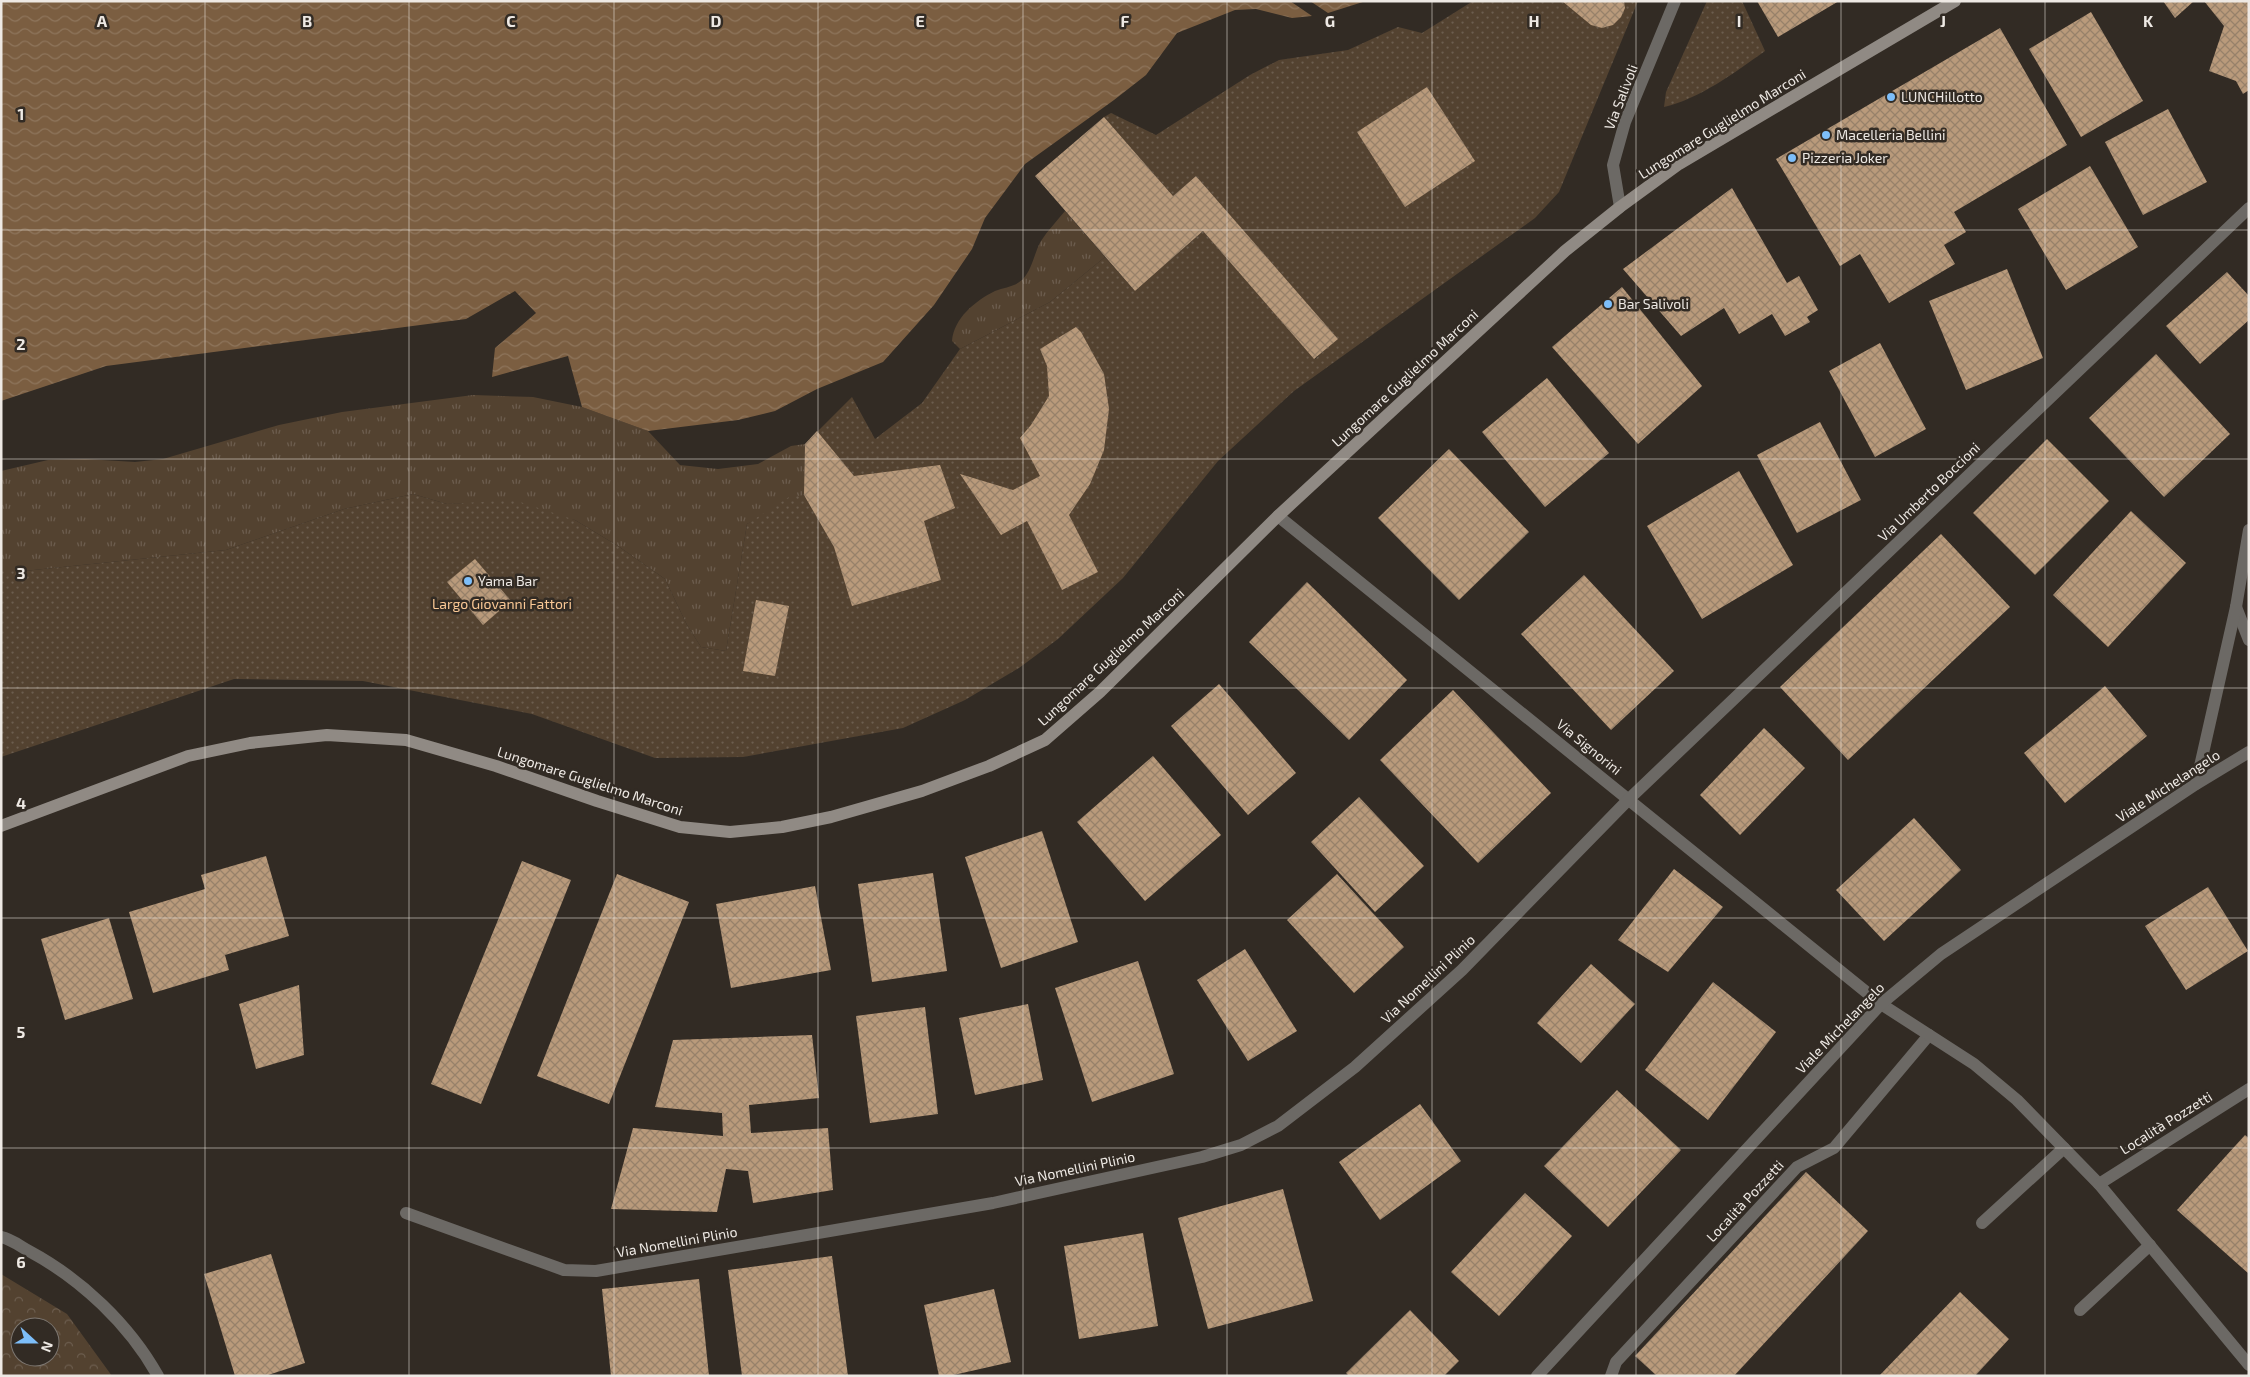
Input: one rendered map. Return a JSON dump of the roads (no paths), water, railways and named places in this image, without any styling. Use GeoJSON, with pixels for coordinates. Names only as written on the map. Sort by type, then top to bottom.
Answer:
{"type":"FeatureCollection","features":[{"type":"Feature","properties":{"kind":"street","name":"Via Salivoli"},"geometry":{"type":"LineString","coordinates":[[1620,207],[1613,165],[1625,122],[1675,1]]}},
{"type":"Feature","properties":{"kind":"street","name":"Lungomare Guglielmo Marconi"},"geometry":{"type":"LineString","coordinates":[[1,826],[188,756],[250,743],[328,735],[406,740],[496,766],[680,827],[730,832],[782,828],[831,817],[922,791],[990,766],[1045,740],[1100,692],[1278,516],[1565,251],[1620,207],[1679,164],[1955,1]]}},
{"type":"Feature","properties":{"kind":"street","name":"Via Umberto Boccioni"},"geometry":{"type":"LineString","coordinates":[[1630,799],[2249,208]]}},
{"type":"Feature","properties":{"kind":"street","name":"Via Signorini"},"geometry":{"type":"LineString","coordinates":[[1278,516],[1881,1004]]}},
{"type":"Feature","properties":{"kind":"street"},"geometry":{"type":"LineString","coordinates":[[2196,784],[2236,607],[2249,530]]}},
{"type":"Feature","properties":{"kind":"street"},"geometry":{"type":"LineString","coordinates":[[2236,607],[2249,640]]}},
{"type":"Feature","properties":{"kind":"street","name":"Viale Michelangelo"},"geometry":{"type":"LineString","coordinates":[[1537,1376],[1881,1004],[1941,954],[2196,784],[2249,752]]}},
{"type":"Feature","properties":{"kind":"street","name":"Via Nomellini Plinio"},"geometry":{"type":"LineString","coordinates":[[406,1213],[564,1270],[596,1271],[993,1203],[1202,1157],[1240,1145],[1278,1126],[1355,1067],[1462,970],[1630,799]]}},
{"type":"Feature","properties":{"kind":"street"},"geometry":{"type":"LineString","coordinates":[[1881,1004],[1974,1064],[2016,1100],[2099,1184],[2249,1365]]}},
{"type":"Feature","properties":{"kind":"street","name":"Località Pozzetti"},"geometry":{"type":"LineString","coordinates":[[1611,1376],[1616,1362],[1797,1167],[1834,1148],[1929,1035]]}},
{"type":"Feature","properties":{"kind":"street","name":"Località Pozzetti"},"geometry":{"type":"LineString","coordinates":[[2099,1184],[2249,1089]]}},
{"type":"Feature","properties":{"kind":"street"},"geometry":{"type":"LineString","coordinates":[[1982,1222],[2064,1148]]}},
{"type":"Feature","properties":{"kind":"street"},"geometry":{"type":"LineString","coordinates":[[1,1237],[56,1266],[111,1313],[150,1360],[158,1376]]}},
{"type":"Feature","properties":{"kind":"street"},"geometry":{"type":"LineString","coordinates":[[2080,1310],[2150,1245]]}},
{"type":"Feature","properties":{"kind":"water"},"geometry":{"type":"Polygon","coordinates":[[[1,1],[1290,1],[1312,16],[1292,18],[1256,9],[1235,10],[1177,33],[1146,75],[1025,164],[985,218],[972,249],[934,305],[883,362],[817,389],[775,411],[738,420],[648,431],[582,407],[568,356],[492,377],[495,348],[536,313],[515,291],[466,319],[106,366],[1,401],[1,1]]]}},
{"type":"Feature","properties":{"kind":"water"},"geometry":{"type":"Polygon","coordinates":[[[1310,1],[1366,1],[1328,13],[1310,1]]]}},
{"type":"Feature","properties":{"kind":"place","name":"LUNCHillotto"},"geometry":{"type":"Point","coordinates":[1891,97]}},
{"type":"Feature","properties":{"kind":"place","name":"Macelleria Bellini"},"geometry":{"type":"Point","coordinates":[1826,135]}},
{"type":"Feature","properties":{"kind":"place","name":"Pizzeria Joker"},"geometry":{"type":"Point","coordinates":[1792,158]}},
{"type":"Feature","properties":{"kind":"place","name":"Bar Salivoli"},"geometry":{"type":"Point","coordinates":[1608,304]}},
{"type":"Feature","properties":{"kind":"place","name":"Yama Bar"},"geometry":{"type":"Point","coordinates":[468,581]}},
{"type":"Feature","properties":{"kind":"park label","name":"Largo Giovanni Fattori"},"geometry":{"type":"Point","coordinates":[502,604]}}]}
